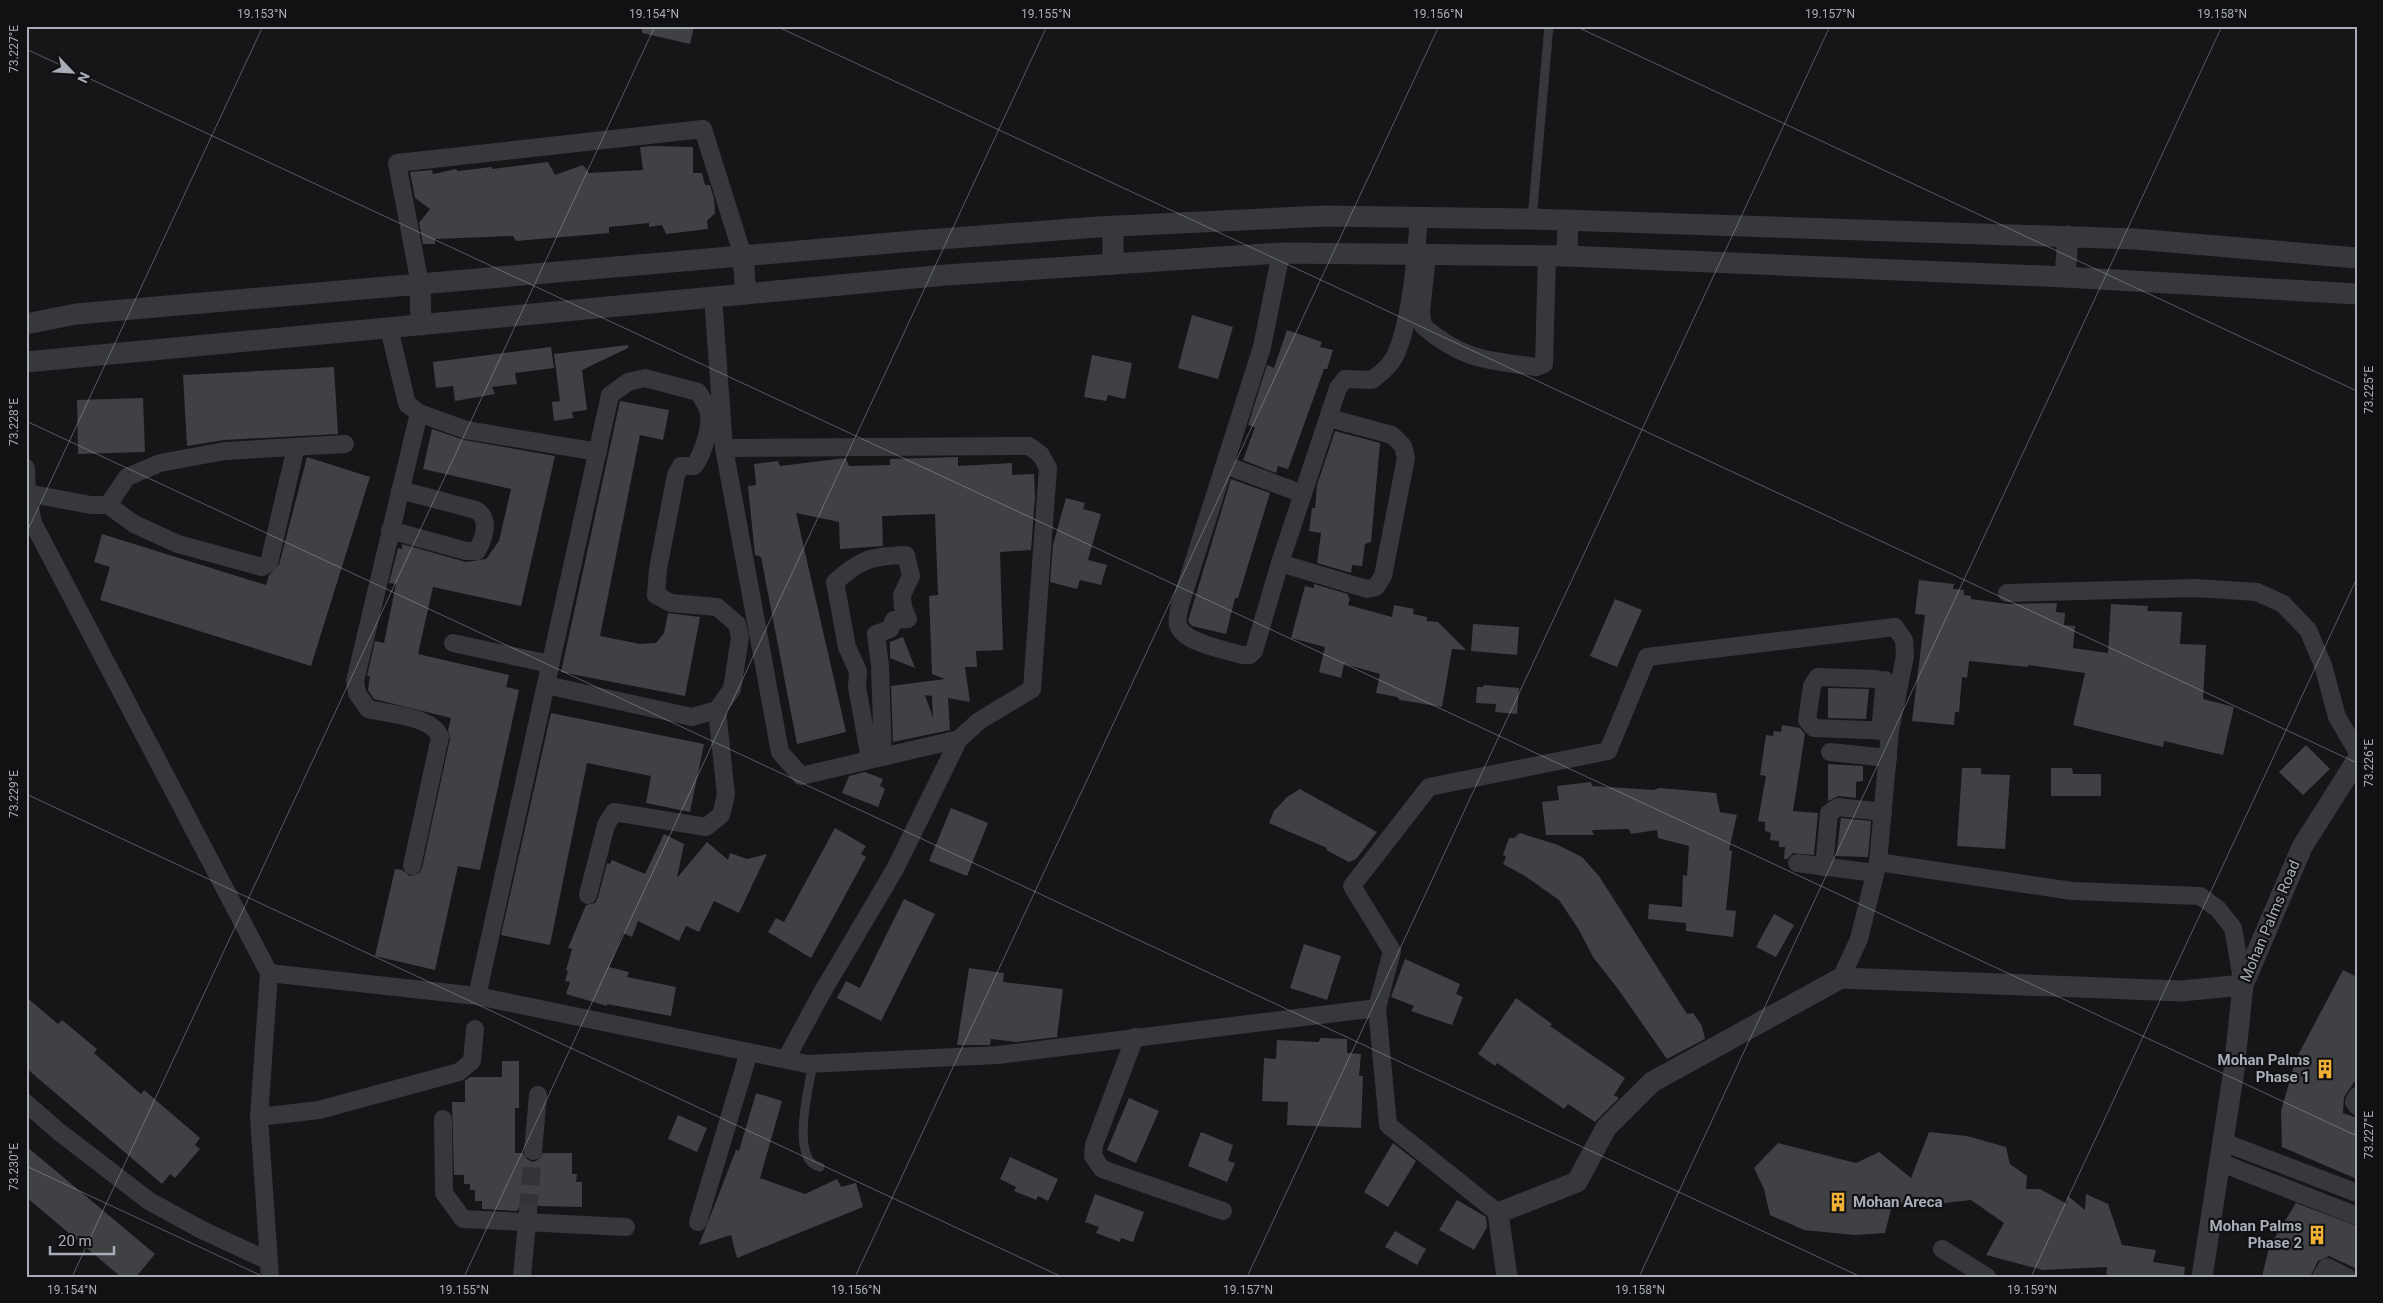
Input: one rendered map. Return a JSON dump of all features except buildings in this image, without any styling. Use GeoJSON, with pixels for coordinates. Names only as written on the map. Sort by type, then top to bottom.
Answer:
{"type":"FeatureCollection","features":[{"type":"Feature","properties":{"kind":"street"},"geometry":{"type":"LineString","coordinates":[[421,325],[420,284],[397,163],[704,128],[743,256],[746,294]]}},
{"type":"Feature","properties":{"kind":"street"},"geometry":{"type":"LineString","coordinates":[[26,324],[76,314],[743,256],[1113,226],[1324,216],[1532,219],[2068,236],[2135,239],[2357,258]]}},
{"type":"Feature","properties":{"kind":"street"},"geometry":{"type":"LineString","coordinates":[[1419,217],[1422,254],[1422,326],[1438,339],[1474,358],[1536,367],[1544,364],[1557,255],[1568,220]]}},
{"type":"Feature","properties":{"kind":"street"},"geometry":{"type":"LineString","coordinates":[[1113,226],[1113,264]]}},
{"type":"Feature","properties":{"kind":"street"},"geometry":{"type":"LineString","coordinates":[[2065,277],[2068,236]]}},
{"type":"Feature","properties":{"kind":"street"},"geometry":{"type":"LineString","coordinates":[[1281,253],[1262,347],[1180,605],[1177,624],[1181,631],[1189,638],[1200,643],[1250,655],[1254,651],[1280,563],[1338,388],[1345,379],[1372,380],[1393,360],[1402,337],[1422,254]]}},
{"type":"Feature","properties":{"kind":"street"},"geometry":{"type":"LineString","coordinates":[[26,362],[946,275],[1281,253],[1557,255],[2065,277],[2357,294]]}},
{"type":"Feature","properties":{"kind":"street"},"geometry":{"type":"LineString","coordinates":[[714,297],[724,448],[780,752],[801,776],[959,739]]}},
{"type":"Feature","properties":{"kind":"street"},"geometry":{"type":"LineString","coordinates":[[389,328],[407,404],[419,413],[466,430],[598,452]]}},
{"type":"Feature","properties":{"kind":"street"},"geometry":{"type":"LineString","coordinates":[[477,996],[610,395],[628,382],[645,378],[698,392],[705,402],[709,414],[703,455],[694,466],[682,466],[676,475],[658,569],[656,595],[671,603],[717,607],[737,624],[740,637],[732,689],[717,710],[692,718],[546,685]]}},
{"type":"Feature","properties":{"kind":"street"},"geometry":{"type":"LineString","coordinates":[[412,866],[440,737],[437,731],[424,722],[368,709],[357,693],[355,681],[419,413]]}},
{"type":"Feature","properties":{"kind":"street"},"geometry":{"type":"LineString","coordinates":[[1280,563],[1366,589],[1376,587],[1383,576],[1406,458],[1403,446],[1392,435],[1329,418]]}},
{"type":"Feature","properties":{"kind":"street"},"geometry":{"type":"LineString","coordinates":[[108,505],[127,477],[160,463],[225,451],[345,444]]}},
{"type":"Feature","properties":{"kind":"street"},"geometry":{"type":"LineString","coordinates":[[28,493],[90,505],[108,505],[134,524],[178,544],[262,567],[269,563],[296,446]]}},
{"type":"Feature","properties":{"kind":"street"},"geometry":{"type":"LineString","coordinates":[[724,448],[1029,446],[1041,455],[1048,468],[1032,689],[979,721],[959,739],[895,869],[820,996],[786,1059]]}},
{"type":"Feature","properties":{"kind":"street"},"geometry":{"type":"LineString","coordinates":[[1225,465],[1303,494]]}},
{"type":"Feature","properties":{"kind":"street"},"geometry":{"type":"LineString","coordinates":[[26,468],[32,523],[269,973],[259,1117],[270,1269]]}},
{"type":"Feature","properties":{"kind":"street"},"geometry":{"type":"LineString","coordinates":[[390,530],[466,551],[477,551],[482,542],[486,520],[483,514],[476,510],[400,490]]}},
{"type":"Feature","properties":{"kind":"street"},"geometry":{"type":"LineString","coordinates":[[906,555],[911,576],[902,595],[903,607],[908,619],[894,620],[890,629],[876,634],[880,666],[877,758],[857,687],[858,671],[847,646],[835,582],[856,564],[880,556],[906,555]]}},
{"type":"Feature","properties":{"kind":"street"},"geometry":{"type":"LineString","coordinates":[[2007,593],[2194,588],[2257,592],[2283,604],[2308,630],[2322,665],[2337,717],[2357,751]]}},
{"type":"Feature","properties":{"kind":"street"},"geometry":{"type":"LineString","coordinates":[[1506,1277],[1498,1213],[1388,1125],[1377,1008],[1392,951],[1352,886],[1429,787],[1608,751],[1647,657],[1895,627],[1904,640],[1905,656],[1885,731]]}},
{"type":"Feature","properties":{"kind":"street"},"geometry":{"type":"LineString","coordinates":[[453,643],[550,664]]}},
{"type":"Feature","properties":{"kind":"street"},"geometry":{"type":"LineString","coordinates":[[1841,978],[1859,939],[1877,868],[1888,758],[1880,679],[1818,677],[1812,686],[1807,720],[1814,728],[1885,731]]}},
{"type":"Feature","properties":{"kind":"street"},"geometry":{"type":"LineString","coordinates":[[588,895],[606,825],[614,812],[706,827],[721,815],[726,795],[717,710]]}},
{"type":"Feature","properties":{"kind":"street"},"geometry":{"type":"LineString","coordinates":[[1830,752],[1888,758]]}},
{"type":"Feature","properties":{"kind":"street","name":"Mohan Palms Road"},"geometry":{"type":"LineString","coordinates":[[2202,1277],[2234,1070],[2243,985],[2302,847],[2357,760]]}},
{"type":"Feature","properties":{"kind":"street"},"geometry":{"type":"LineString","coordinates":[[1824,866],[1829,813],[1838,807],[1883,812]]}},
{"type":"Feature","properties":{"kind":"street"},"geometry":{"type":"LineString","coordinates":[[1498,1213],[1577,1182],[1606,1128],[1652,1082],[1841,978],[2181,991],[2243,985],[2233,928],[2218,909],[2200,896],[2072,890],[1877,868],[1797,863]]}},
{"type":"Feature","properties":{"kind":"street"},"geometry":{"type":"LineString","coordinates":[[269,973],[477,996],[749,1052],[813,1063],[998,1055],[1377,1008]]}},
{"type":"Feature","properties":{"kind":"street"},"geometry":{"type":"LineString","coordinates":[[259,1117],[319,1110],[458,1072],[472,1061],[475,1029]]}},
{"type":"Feature","properties":{"kind":"street"},"geometry":{"type":"LineString","coordinates":[[1135,1037],[1094,1145],[1093,1156],[1102,1170],[1223,1211]]}},
{"type":"Feature","properties":{"kind":"street"},"geometry":{"type":"LineString","coordinates":[[698,1222],[749,1052]]}},
{"type":"Feature","properties":{"kind":"street"},"geometry":{"type":"LineString","coordinates":[[533,1151],[538,1095]]}},
{"type":"Feature","properties":{"kind":"street"},"geometry":{"type":"LineString","coordinates":[[2357,1096],[2354,1102],[2357,1106]]}},
{"type":"Feature","properties":{"kind":"street"},"geometry":{"type":"LineString","coordinates":[[26,1103],[58,1131],[149,1201],[270,1269]]}},
{"type":"Feature","properties":{"kind":"street"},"geometry":{"type":"LineString","coordinates":[[443,1119],[444,1193],[450,1204],[463,1219],[527,1217],[626,1226]]}},
{"type":"Feature","properties":{"kind":"street"},"geometry":{"type":"LineString","coordinates":[[2222,1142],[2357,1193]]}},
{"type":"Feature","properties":{"kind":"street"},"geometry":{"type":"LineString","coordinates":[[2219,1162],[2357,1216]]}},
{"type":"Feature","properties":{"kind":"street"},"geometry":{"type":"LineString","coordinates":[[522,1277],[527,1217]]}},
{"type":"Feature","properties":{"kind":"street"},"geometry":{"type":"LineString","coordinates":[[1942,1249],[1987,1277]]}},
{"type":"Feature","properties":{"kind":"street"},"geometry":{"type":"LineString","coordinates":[[2322,1277],[2327,1266],[2346,1277]]}},
{"type":"Feature","properties":{"kind":"lane"},"geometry":{"type":"LineString","coordinates":[[1532,219],[1549,26]]}},
{"type":"Feature","properties":{"kind":"lane"},"geometry":{"type":"LineString","coordinates":[[813,1063],[803,1129],[805,1148],[810,1162],[820,1167]]}},
{"type":"Feature","properties":{"kind":"tunnel"},"geometry":{"type":"LineString","coordinates":[[528,1212],[533,1151]]}},
{"type":"Feature","properties":{"kind":"place","name":"Mohan Palms Phase 1"},"geometry":{"type":"Point","coordinates":[2325,1069]}},
{"type":"Feature","properties":{"kind":"place","name":"Mohan Areca"},"geometry":{"type":"Point","coordinates":[1838,1202]}},
{"type":"Feature","properties":{"kind":"place","name":"Mohan Palms Phase 2"},"geometry":{"type":"Point","coordinates":[2317,1235]}}]}
